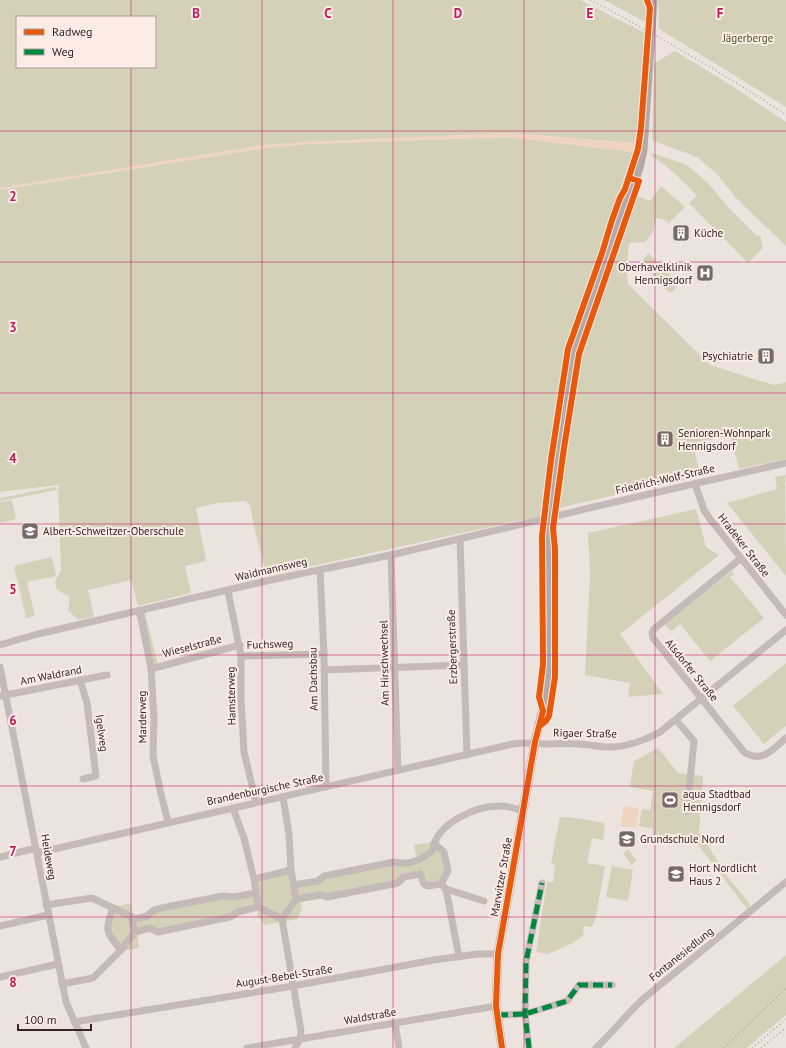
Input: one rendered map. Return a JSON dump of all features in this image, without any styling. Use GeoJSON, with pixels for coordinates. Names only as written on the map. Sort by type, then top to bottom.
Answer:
{"type":"FeatureCollection","features":[{"type":"Feature","properties":{"kind":"main road","name":"Marwitzer Straße"},"geometry":{"type":"LineString","coordinates":[[502,1048],[496,1006],[498,954],[535,742],[548,684],[548,518],[569,380],[575,351],[639,168],[643,150],[653,0]]}},
{"type":"Feature","properties":{"kind":"street","name":"Friedrich-Wolf-Straße"},"geometry":{"type":"LineString","coordinates":[[548,518],[786,463]]}},
{"type":"Feature","properties":{"kind":"street","name":"Hradeker Straße"},"geometry":{"type":"LineString","coordinates":[[695,484],[704,510],[717,530],[786,615]]}},
{"type":"Feature","properties":{"kind":"street","name":"Waidmannsweg"},"geometry":{"type":"LineString","coordinates":[[0,645],[140,611],[548,518]]}},
{"type":"Feature","properties":{"kind":"street","name":"Erzbergerstraße"},"geometry":{"type":"LineString","coordinates":[[460,538],[467,755]]}},
{"type":"Feature","properties":{"kind":"street","name":"Am Hirschwechsel"},"geometry":{"type":"LineString","coordinates":[[391,555],[398,770]]}},
{"type":"Feature","properties":{"kind":"street","name":"Alsdorfer Straße"},"geometry":{"type":"LineString","coordinates":[[740,559],[654,629],[652,633],[653,638],[744,752],[750,756],[764,756],[786,738]]}},
{"type":"Feature","properties":{"kind":"street","name":"Am Dachsbau"},"geometry":{"type":"LineString","coordinates":[[320,570],[324,654],[326,787]]}},
{"type":"Feature","properties":{"kind":"street","name":"Hamsterweg"},"geometry":{"type":"LineString","coordinates":[[228,591],[240,645],[242,735],[244,752],[256,802]]}},
{"type":"Feature","properties":{"kind":"street","name":"Marderweg"},"geometry":{"type":"LineString","coordinates":[[140,611],[150,669],[153,713],[153,756],[168,822]]}},
{"type":"Feature","properties":{"kind":"street","name":"Rigaer Straße"},"geometry":{"type":"LineString","coordinates":[[535,742],[543,744],[578,744],[607,747],[650,738],[676,720],[786,630]]}},
{"type":"Feature","properties":{"kind":"street","name":"Wieselstraße"},"geometry":{"type":"LineString","coordinates":[[150,669],[240,645]]}},
{"type":"Feature","properties":{"kind":"street","name":"Fuchsweg"},"geometry":{"type":"LineString","coordinates":[[241,656],[324,654]]}},
{"type":"Feature","properties":{"kind":"street"},"geometry":{"type":"LineString","coordinates":[[324,670],[464,665]]}},
{"type":"Feature","properties":{"kind":"street","name":"Heideweg"},"geometry":{"type":"LineString","coordinates":[[0,667],[2,695],[37,850],[46,905],[66,1002],[86,1048]]}},
{"type":"Feature","properties":{"kind":"street","name":"Am Waldrand"},"geometry":{"type":"LineString","coordinates":[[2,695],[106,675]]}},
{"type":"Feature","properties":{"kind":"street","name":"Igelweg"},"geometry":{"type":"LineString","coordinates":[[80,680],[87,703],[99,776],[83,779]]}},
{"type":"Feature","properties":{"kind":"street"},"geometry":{"type":"LineString","coordinates":[[676,720],[694,741],[687,811]]}},
{"type":"Feature","properties":{"kind":"street","name":"Brandenburgische Straße"},"geometry":{"type":"LineString","coordinates":[[0,857],[32,849],[42,852],[514,744],[535,742]]}},
{"type":"Feature","properties":{"kind":"street"},"geometry":{"type":"LineString","coordinates":[[283,797],[289,834],[291,870],[296,899],[282,920],[301,1031],[300,1039],[296,1048]]}},
{"type":"Feature","properties":{"kind":"street"},"geometry":{"type":"LineString","coordinates":[[294,885],[318,881],[324,876],[394,862],[402,864],[418,861],[433,850],[434,843],[451,824],[467,813],[485,808],[502,806],[524,811]]}},
{"type":"Feature","properties":{"kind":"street"},"geometry":{"type":"LineString","coordinates":[[233,808],[244,838],[254,879],[258,907]]}},
{"type":"Feature","properties":{"kind":"street"},"geometry":{"type":"LineString","coordinates":[[434,843],[444,852],[448,871],[443,886],[458,956]]}},
{"type":"Feature","properties":{"kind":"street"},"geometry":{"type":"LineString","coordinates":[[418,861],[420,874],[424,884],[428,886],[443,886],[484,901]]}},
{"type":"Feature","properties":{"kind":"street"},"geometry":{"type":"LineString","coordinates":[[254,879],[291,870]]}},
{"type":"Feature","properties":{"kind":"street"},"geometry":{"type":"LineString","coordinates":[[296,899],[321,895],[327,897],[398,883],[404,877],[420,874]]}},
{"type":"Feature","properties":{"kind":"street"},"geometry":{"type":"LineString","coordinates":[[318,881],[321,895]]}},
{"type":"Feature","properties":{"kind":"street","name":"Fontanesiedlung"},"geometry":{"type":"LineString","coordinates":[[596,1048],[643,999],[786,882]]}},
{"type":"Feature","properties":{"kind":"street"},"geometry":{"type":"LineString","coordinates":[[528,1048],[525,1014],[526,962],[542,883]]}},
{"type":"Feature","properties":{"kind":"street"},"geometry":{"type":"LineString","coordinates":[[46,905],[92,898],[136,919],[147,916],[154,910],[161,908],[223,896],[234,897],[255,893]]}},
{"type":"Feature","properties":{"kind":"street"},"geometry":{"type":"LineString","coordinates":[[62,984],[93,978],[121,950],[135,932],[150,928],[158,932],[230,917],[238,912],[258,907],[282,920]]}},
{"type":"Feature","properties":{"kind":"street"},"geometry":{"type":"LineString","coordinates":[[113,908],[107,924],[110,936],[121,950]]}},
{"type":"Feature","properties":{"kind":"street"},"geometry":{"type":"LineString","coordinates":[[0,926],[48,915]]}},
{"type":"Feature","properties":{"kind":"street"},"geometry":{"type":"LineString","coordinates":[[131,917],[135,932]]}},
{"type":"Feature","properties":{"kind":"street","name":"August-Bebel-Straße"},"geometry":{"type":"LineString","coordinates":[[74,1022],[293,986],[458,956],[498,954]]}},
{"type":"Feature","properties":{"kind":"street"},"geometry":{"type":"LineString","coordinates":[[0,977],[58,964]]}},
{"type":"Feature","properties":{"kind":"street"},"geometry":{"type":"LineString","coordinates":[[498,1015],[525,1014],[567,1001],[580,985],[612,985]]}},
{"type":"Feature","properties":{"kind":"street","name":"Waldstraße"},"geometry":{"type":"LineString","coordinates":[[247,1048],[496,1006]]}},
{"type":"Feature","properties":{"kind":"street"},"geometry":{"type":"LineString","coordinates":[[395,1023],[399,1048]]}},
{"type":"Feature","properties":{"kind":"green space"},"geometry":{"type":"Polygon","coordinates":[[[0,0],[580,0],[645,33],[637,130],[634,143],[509,133],[265,145],[0,188],[0,0]]]}},
{"type":"Feature","properties":{"kind":"green space"},"geometry":{"type":"Polygon","coordinates":[[[604,0],[644,0],[647,7],[647,23],[604,0]]]}},
{"type":"Feature","properties":{"kind":"green space","name":"Jägerberge"},"geometry":{"type":"Polygon","coordinates":[[[658,0],[786,0],[786,107],[659,29],[658,0]]]}},
{"type":"Feature","properties":{"kind":"green space"},"geometry":{"type":"Polygon","coordinates":[[[675,51],[734,87],[786,122],[786,246],[736,198],[717,174],[697,157],[656,142],[652,139],[654,63],[675,51]]]}},
{"type":"Feature","properties":{"kind":"green space"},"geometry":{"type":"Polygon","coordinates":[[[509,137],[633,152],[565,347],[540,516],[267,576],[250,505],[245,501],[218,503],[196,508],[206,561],[185,566],[191,593],[138,606],[131,580],[88,590],[94,616],[79,620],[68,611],[70,597],[57,590],[55,582],[61,570],[58,485],[0,492],[0,190],[265,148],[307,144],[509,137]]]}},
{"type":"Feature","properties":{"kind":"green space"},"geometry":{"type":"Polygon","coordinates":[[[653,153],[687,165],[708,183],[727,206],[757,236],[760,235],[763,248],[748,263],[689,203],[697,195],[672,171],[651,155],[653,153]]]}},
{"type":"Feature","properties":{"kind":"green space"},"geometry":{"type":"Polygon","coordinates":[[[661,186],[685,207],[667,225],[668,221],[656,218],[653,232],[645,242],[629,243],[627,271],[628,284],[710,365],[774,385],[786,382],[786,459],[739,469],[730,436],[698,442],[695,453],[701,477],[559,508],[582,353],[636,195],[650,201],[661,186]]]}},
{"type":"Feature","properties":{"kind":"green space"},"geometry":{"type":"Polygon","coordinates":[[[648,253],[672,277],[670,280],[673,284],[679,278],[683,281],[670,293],[651,274],[654,271],[643,260],[648,253]]]}},
{"type":"Feature","properties":{"kind":"green space"},"geometry":{"type":"Polygon","coordinates":[[[786,475],[786,576],[727,503],[777,489],[775,477],[786,475]]]}},
{"type":"Feature","properties":{"kind":"green space"},"geometry":{"type":"Polygon","coordinates":[[[56,487],[57,490],[0,501],[0,498],[56,487]]]}},
{"type":"Feature","properties":{"kind":"green space"},"geometry":{"type":"Polygon","coordinates":[[[12,500],[16,519],[0,523],[0,502],[12,500]]]}},
{"type":"Feature","properties":{"kind":"green space"},"geometry":{"type":"Polygon","coordinates":[[[696,509],[706,547],[719,555],[620,634],[663,694],[628,697],[630,683],[585,675],[590,574],[588,533],[696,509]]]}},
{"type":"Feature","properties":{"kind":"green space"},"geometry":{"type":"Polygon","coordinates":[[[52,557],[56,576],[27,582],[35,616],[26,618],[14,566],[52,557]]]}},
{"type":"Feature","properties":{"kind":"green space"},"geometry":{"type":"Polygon","coordinates":[[[732,571],[734,574],[730,577],[764,618],[710,661],[680,624],[671,631],[665,624],[732,571]]]}},
{"type":"Feature","properties":{"kind":"green space"},"geometry":{"type":"Polygon","coordinates":[[[145,613],[159,669],[149,671],[136,615],[145,613]]]}},
{"type":"Feature","properties":{"kind":"green space"},"geometry":{"type":"Polygon","coordinates":[[[786,663],[786,726],[764,744],[733,706],[786,663]]]}},
{"type":"Feature","properties":{"kind":"green space"},"geometry":{"type":"Polygon","coordinates":[[[658,748],[678,773],[703,776],[699,832],[721,866],[720,867],[750,904],[748,910],[692,837],[668,834],[662,838],[652,837],[653,829],[639,826],[642,809],[650,810],[653,791],[630,787],[634,761],[658,748]]]}},
{"type":"Feature","properties":{"kind":"green space"},"geometry":{"type":"Polygon","coordinates":[[[561,817],[605,823],[603,840],[592,838],[587,863],[605,866],[596,916],[592,927],[584,926],[583,936],[573,943],[548,954],[536,952],[547,882],[553,882],[555,865],[551,864],[561,817]]]}},
{"type":"Feature","properties":{"kind":"green space"},"geometry":{"type":"Polygon","coordinates":[[[437,842],[445,851],[444,885],[427,888],[420,877],[301,902],[302,908],[298,919],[265,925],[258,916],[258,910],[150,931],[137,934],[139,948],[118,952],[107,935],[105,926],[111,906],[131,904],[133,916],[254,891],[251,877],[293,867],[297,882],[417,860],[414,845],[437,842]]]}},
{"type":"Feature","properties":{"kind":"green space"},"geometry":{"type":"Polygon","coordinates":[[[628,849],[637,861],[631,865],[623,853],[628,849]]]}},
{"type":"Feature","properties":{"kind":"green space"},"geometry":{"type":"Polygon","coordinates":[[[612,866],[633,870],[628,901],[606,897],[612,866]]]}},
{"type":"Feature","properties":{"kind":"green space"},"geometry":{"type":"Polygon","coordinates":[[[786,955],[786,1015],[747,1048],[674,1048],[786,955]]]}},
{"type":"Feature","properties":{"kind":"sand"},"geometry":{"type":"Polygon","coordinates":[[[509,133],[634,143],[633,152],[509,137],[307,144],[265,148],[0,190],[0,188],[265,145],[509,133]]]}},
{"type":"Feature","properties":{"kind":"sand"},"geometry":{"type":"Polygon","coordinates":[[[624,806],[639,808],[636,828],[620,826],[624,806]]]}},
{"type":"Feature","properties":{"kind":"railway"},"geometry":{"type":"LineString","coordinates":[[590,0],[690,55],[786,115]]}},
{"type":"Feature","properties":{"kind":"railway"},"geometry":{"type":"LineString","coordinates":[[724,1048],[786,988]]}},
{"type":"Feature","properties":{"kind":"railway"},"geometry":{"type":"LineString","coordinates":[[752,1048],[786,1019]]}},
{"type":"Feature","properties":{"kind":"railway"},"geometry":{"type":"LineString","coordinates":[[761,1048],[786,1028]]}},
{"type":"Feature","properties":{"kind":"marked path"},"geometry":{"type":"LineString","coordinates":[[529,1048],[525,1014],[526,962],[542,883]]}},
{"type":"Feature","properties":{"kind":"marked path"},"geometry":{"type":"LineString","coordinates":[[498,1015],[525,1014],[567,1001],[579,985],[612,985]]}},
{"type":"Feature","properties":{"kind":"cycle path"},"geometry":{"type":"LineString","coordinates":[[502,1048],[496,1006],[498,954],[535,742],[543,711],[539,697],[543,664],[542,536],[551,460],[568,349],[638,149],[641,128],[650,8],[647,0]]}},
{"type":"Feature","properties":{"kind":"cycle path"},"geometry":{"type":"LineString","coordinates":[[541,725],[549,716],[555,677],[555,549],[553,528],[579,354],[639,181],[629,178]]}},
{"type":"Feature","properties":{"kind":"place","name":"Küche"},"geometry":{"type":"Point","coordinates":[681,233]}},
{"type":"Feature","properties":{"kind":"place","name":"Oberhavelklinik Hennigsdorf"},"geometry":{"type":"Point","coordinates":[705,273]}},
{"type":"Feature","properties":{"kind":"place","name":"Psychiatrie"},"geometry":{"type":"Point","coordinates":[766,356]}},
{"type":"Feature","properties":{"kind":"place","name":"Senioren-Wohnpark Hennigsdorf"},"geometry":{"type":"Point","coordinates":[665,439]}},
{"type":"Feature","properties":{"kind":"place","name":"Albert-Schweitzer-Oberschule"},"geometry":{"type":"Point","coordinates":[30,531]}},
{"type":"Feature","properties":{"kind":"place","name":"aqua Stadtbad Hennigsdorf"},"geometry":{"type":"Point","coordinates":[670,800]}},
{"type":"Feature","properties":{"kind":"place","name":"Grundschule Nord"},"geometry":{"type":"Point","coordinates":[627,839]}},
{"type":"Feature","properties":{"kind":"place","name":"Hort Nordlicht Haus 2"},"geometry":{"type":"Point","coordinates":[676,874]}}]}
